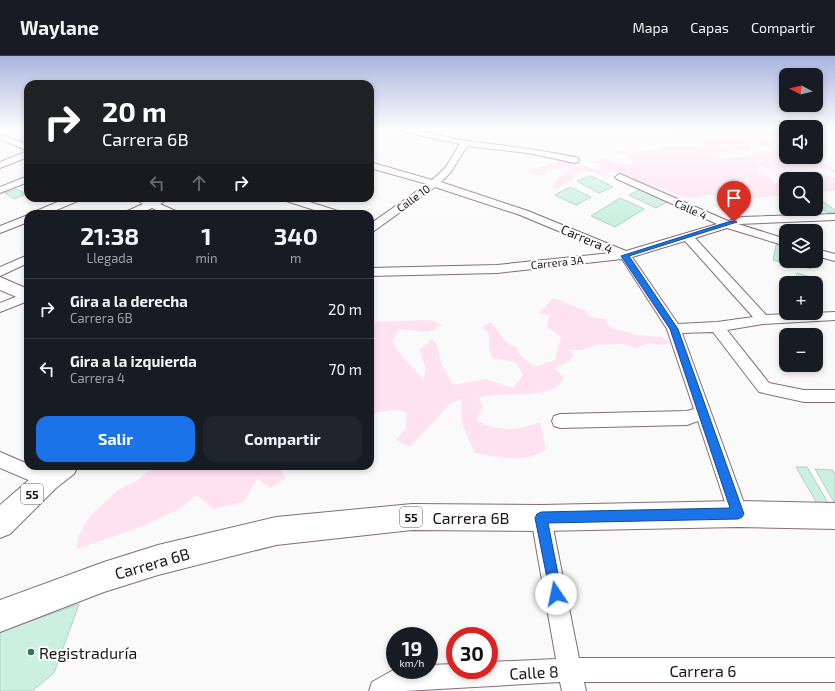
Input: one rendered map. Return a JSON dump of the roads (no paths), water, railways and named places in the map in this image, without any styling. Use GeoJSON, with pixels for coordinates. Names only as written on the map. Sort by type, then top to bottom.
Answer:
{"type":"FeatureCollection","features":[{"type":"Feature","properties":{"kind":"highway"},"geometry":{"type":"LineString","coordinates":[[0,283],[24,294]]}},
{"type":"Feature","properties":{"kind":"highway","name":"55"},"geometry":{"type":"LineString","coordinates":[[0,524],[56,473]]}},
{"type":"Feature","properties":{"kind":"highway","name":"Carrera 6B"},"geometry":{"type":"LineString","coordinates":[[0,616],[104,577],[158,560],[276,531],[412,517],[541,518],[738,514],[835,516]]}},
{"type":"Feature","properties":{"kind":"street"},"geometry":{"type":"LineString","coordinates":[[0,165],[14,160]]}},
{"type":"Feature","properties":{"kind":"street","name":"Calle 10"},"geometry":{"type":"LineString","coordinates":[[374,225],[434,183],[448,170],[455,160]]}},
{"type":"Feature","properties":{"kind":"street","name":"Carrera 4"},"geometry":{"type":"LineString","coordinates":[[374,166],[434,183],[524,213],[624,256],[674,329],[738,514]]}},
{"type":"Feature","properties":{"kind":"street","name":"Calle 4"},"geometry":{"type":"LineString","coordinates":[[620,177],[726,224],[779,241]]}},
{"type":"Feature","properties":{"kind":"street"},"geometry":{"type":"LineString","coordinates":[[0,190],[24,181]]}},
{"type":"Feature","properties":{"kind":"street"},"geometry":{"type":"LineString","coordinates":[[48,210],[66,202]]}},
{"type":"Feature","properties":{"kind":"street"},"geometry":{"type":"LineString","coordinates":[[147,202],[165,210]]}},
{"type":"Feature","properties":{"kind":"street"},"geometry":{"type":"LineString","coordinates":[[138,210],[156,202]]}},
{"type":"Feature","properties":{"kind":"street"},"geometry":{"type":"LineString","coordinates":[[300,202],[325,210]]}},
{"type":"Feature","properties":{"kind":"street","name":"Carrera 3A"},"geometry":{"type":"LineString","coordinates":[[374,272],[497,269],[624,256],[742,220],[835,217]]}},
{"type":"Feature","properties":{"kind":"street"},"geometry":{"type":"LineString","coordinates":[[0,230],[24,220]]}},
{"type":"Feature","properties":{"kind":"street"},"geometry":{"type":"LineString","coordinates":[[687,236],[763,320]]}},
{"type":"Feature","properties":{"kind":"street"},"geometry":{"type":"LineString","coordinates":[[823,254],[835,258]]}},
{"type":"Feature","properties":{"kind":"street"},"geometry":{"type":"LineString","coordinates":[[0,272],[24,261]]}},
{"type":"Feature","properties":{"kind":"street"},"geometry":{"type":"LineString","coordinates":[[0,308],[24,298]]}},
{"type":"Feature","properties":{"kind":"street"},"geometry":{"type":"LineString","coordinates":[[674,329],[717,327],[763,320],[835,316]]}},
{"type":"Feature","properties":{"kind":"street"},"geometry":{"type":"LineString","coordinates":[[717,327],[764,388],[804,396],[835,396]]}},
{"type":"Feature","properties":{"kind":"street"},"geometry":{"type":"LineString","coordinates":[[560,421],[687,418],[704,413]]}},
{"type":"Feature","properties":{"kind":"street"},"geometry":{"type":"LineString","coordinates":[[0,460],[24,466]]}},
{"type":"Feature","properties":{"kind":"street"},"geometry":{"type":"LineString","coordinates":[[43,470],[56,473]]}},
{"type":"Feature","properties":{"kind":"street"},"geometry":{"type":"LineString","coordinates":[[541,518],[572,680]]}},
{"type":"Feature","properties":{"kind":"street","name":"Carrera 6"},"geometry":{"type":"LineString","coordinates":[[572,680],[835,670]]}},
{"type":"Feature","properties":{"kind":"street","name":"Calle 8"},"geometry":{"type":"LineString","coordinates":[[381,691],[403,678],[572,680]]}},
{"type":"Feature","properties":{"kind":"place","name":"Registraduría"},"geometry":{"type":"Point","coordinates":[31,652]}}]}
